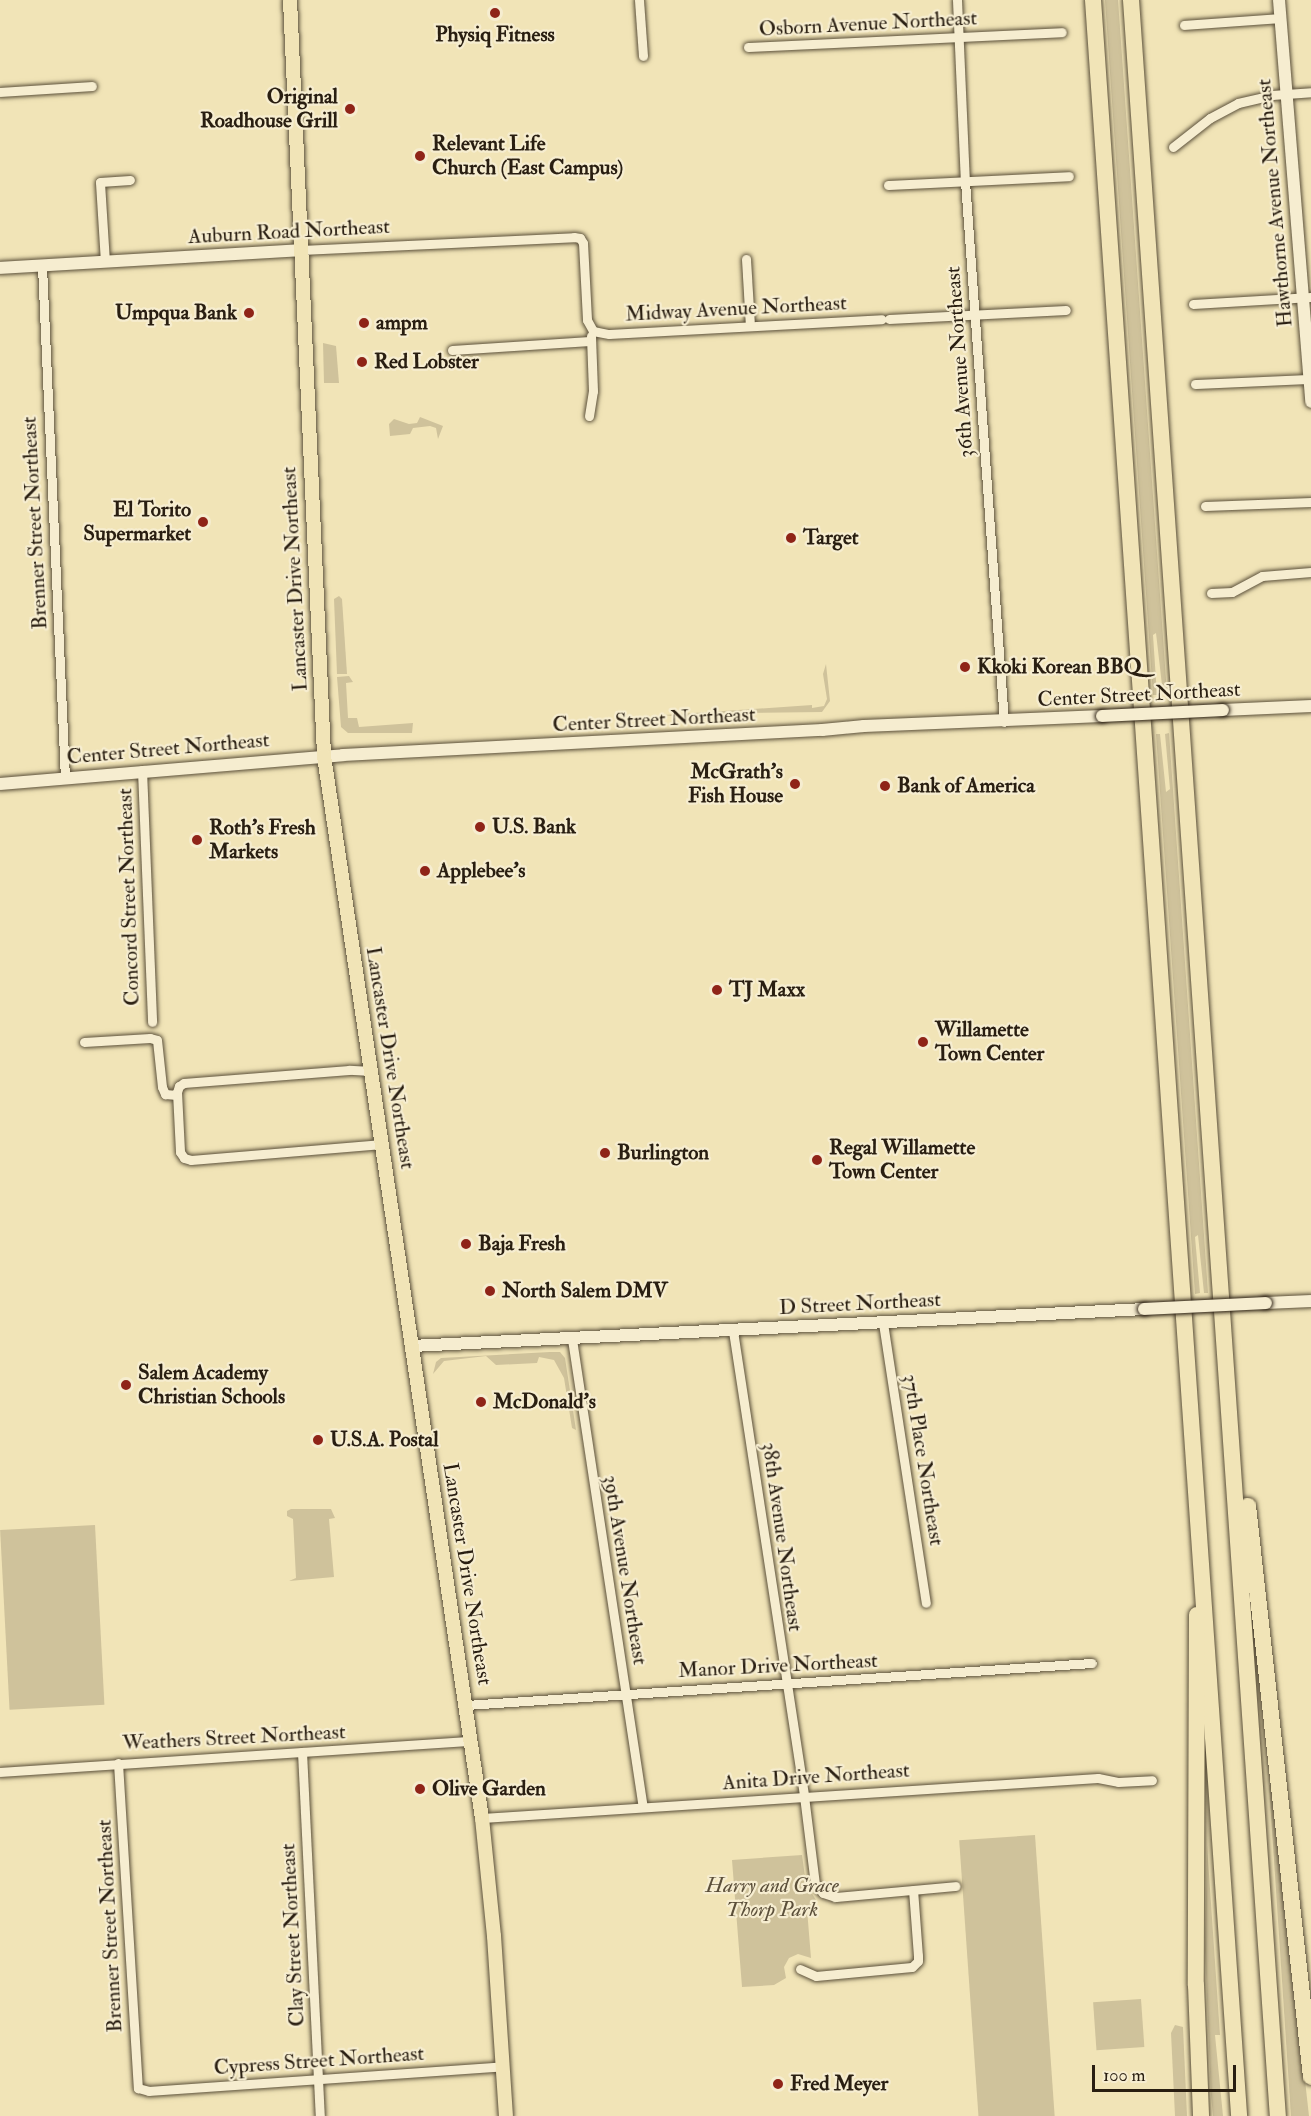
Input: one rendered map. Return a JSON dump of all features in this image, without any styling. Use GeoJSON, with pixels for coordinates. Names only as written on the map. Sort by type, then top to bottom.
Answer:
{"type":"FeatureCollection","features":[{"type":"Feature","properties":{"kind":"highway"},"geometry":{"type":"LineString","coordinates":[[1093,0],[1239,2116]]}},
{"type":"Feature","properties":{"kind":"highway"},"geometry":{"type":"LineString","coordinates":[[1131,0],[1278,2116]]}},
{"type":"Feature","properties":{"kind":"highway"},"geometry":{"type":"LineString","coordinates":[[1225,1345],[1241,1442],[1311,2077]]}},
{"type":"Feature","properties":{"kind":"highway"},"geometry":{"type":"LineString","coordinates":[[1201,2116],[1196,1985],[1195,1640],[1202,1560]]}},
{"type":"Feature","properties":{"kind":"main road","name":"Lancaster Drive Northeast"},"geometry":{"type":"LineString","coordinates":[[290,0],[324,756],[482,1818],[506,2116]]}},
{"type":"Feature","properties":{"kind":"main road","name":"Hawthorne Avenue Northeast"},"geometry":{"type":"LineString","coordinates":[[1279,0],[1307,298],[1311,402]]}},
{"type":"Feature","properties":{"kind":"main road","name":"Auburn Road Northeast"},"geometry":{"type":"LineString","coordinates":[[0,268],[302,250]]}},
{"type":"Feature","properties":{"kind":"main road","name":"Center Street Northeast"},"geometry":{"type":"LineString","coordinates":[[0,784],[324,756],[864,726],[1004,722],[1311,706]]}},
{"type":"Feature","properties":{"kind":"main road","name":"D Street Northeast"},"geometry":{"type":"LineString","coordinates":[[412,1346],[1311,1301]]}},
{"type":"Feature","properties":{"kind":"street"},"geometry":{"type":"LineString","coordinates":[[639,0],[643,56]]}},
{"type":"Feature","properties":{"kind":"street","name":"36th Avenue Northeast"},"geometry":{"type":"LineString","coordinates":[[957,0],[965,181],[1004,722]]}},
{"type":"Feature","properties":{"kind":"street"},"geometry":{"type":"LineString","coordinates":[[1184,25],[1280,18]]}},
{"type":"Feature","properties":{"kind":"street","name":"Osborn Avenue Northeast"},"geometry":{"type":"LineString","coordinates":[[748,47],[1062,32]]}},
{"type":"Feature","properties":{"kind":"street"},"geometry":{"type":"LineString","coordinates":[[0,92],[92,87]]}},
{"type":"Feature","properties":{"kind":"street"},"geometry":{"type":"LineString","coordinates":[[1173,147],[1209,118],[1230,106],[1248,99],[1311,92]]}},
{"type":"Feature","properties":{"kind":"street"},"geometry":{"type":"LineString","coordinates":[[888,185],[1070,176]]}},
{"type":"Feature","properties":{"kind":"street"},"geometry":{"type":"LineString","coordinates":[[105,262],[99,182],[130,180]]}},
{"type":"Feature","properties":{"kind":"street","name":"Auburn Road Northeast"},"geometry":{"type":"LineString","coordinates":[[302,250],[545,236],[580,238],[583,249],[587,320],[593,331]]}},
{"type":"Feature","properties":{"kind":"street"},"geometry":{"type":"LineString","coordinates":[[746,259],[750,326]]}},
{"type":"Feature","properties":{"kind":"street","name":"Brenner Street Northeast"},"geometry":{"type":"LineString","coordinates":[[42,266],[65,778]]}},
{"type":"Feature","properties":{"kind":"street"},"geometry":{"type":"LineString","coordinates":[[1193,304],[1307,298]]}},
{"type":"Feature","properties":{"kind":"street","name":"Midway Avenue Northeast"},"geometry":{"type":"LineString","coordinates":[[593,331],[609,334],[1066,310]]}},
{"type":"Feature","properties":{"kind":"street"},"geometry":{"type":"LineString","coordinates":[[589,416],[593,391],[590,341],[593,331]]}},
{"type":"Feature","properties":{"kind":"street"},"geometry":{"type":"LineString","coordinates":[[452,350],[590,341]]}},
{"type":"Feature","properties":{"kind":"street"},"geometry":{"type":"LineString","coordinates":[[1195,384],[1309,379]]}},
{"type":"Feature","properties":{"kind":"street"},"geometry":{"type":"LineString","coordinates":[[1205,506],[1311,502]]}},
{"type":"Feature","properties":{"kind":"street"},"geometry":{"type":"LineString","coordinates":[[1211,593],[1232,592],[1262,576],[1311,572]]}},
{"type":"Feature","properties":{"kind":"street","name":"Concord Street Northeast"},"geometry":{"type":"LineString","coordinates":[[142,770],[152,1022]]}},
{"type":"Feature","properties":{"kind":"street"},"geometry":{"type":"LineString","coordinates":[[84,1042],[150,1038],[158,1040],[162,1087],[165,1094],[178,1090],[184,1083],[349,1070],[371,1071]]}},
{"type":"Feature","properties":{"kind":"street"},"geometry":{"type":"LineString","coordinates":[[178,1090],[180,1152],[184,1158],[191,1160],[382,1144]]}},
{"type":"Feature","properties":{"kind":"street","name":"37th Place Northeast"},"geometry":{"type":"LineString","coordinates":[[884,1323],[926,1603]]}},
{"type":"Feature","properties":{"kind":"street","name":"38th Avenue Northeast"},"geometry":{"type":"LineString","coordinates":[[733,1331],[818,1889],[835,1897],[913,1890]]}},
{"type":"Feature","properties":{"kind":"street","name":"39th Avenue Northeast"},"geometry":{"type":"LineString","coordinates":[[572,1339],[643,1806]]}},
{"type":"Feature","properties":{"kind":"street","name":"Manor Drive Northeast"},"geometry":{"type":"LineString","coordinates":[[466,1705],[1092,1664]]}},
{"type":"Feature","properties":{"kind":"street","name":"Weathers Street Northeast"},"geometry":{"type":"LineString","coordinates":[[0,1772],[471,1741]]}},
{"type":"Feature","properties":{"kind":"street","name":"Clay Street Northeast"},"geometry":{"type":"LineString","coordinates":[[302,1752],[320,2116]]}},
{"type":"Feature","properties":{"kind":"street","name":"Brenner Street Northeast"},"geometry":{"type":"LineString","coordinates":[[118,1763],[138,2088]]}},
{"type":"Feature","properties":{"kind":"street","name":"Anita Drive Northeast"},"geometry":{"type":"LineString","coordinates":[[482,1818],[1098,1778],[1118,1782],[1152,1780]]}},
{"type":"Feature","properties":{"kind":"street"},"geometry":{"type":"LineString","coordinates":[[800,1969],[819,1976],[912,1967],[918,1961],[913,1890],[956,1886]]}},
{"type":"Feature","properties":{"kind":"street","name":"Cypress Street Northeast"},"geometry":{"type":"LineString","coordinates":[[138,2088],[149,2091],[503,2066]]}},
{"type":"Feature","properties":{"kind":"green space"},"geometry":{"type":"Polygon","coordinates":[[[1105,0],[1118,0],[1167,694],[1163,694],[1156,633],[1153,635],[1157,695],[1153,695],[1105,0]]]}},
{"type":"Feature","properties":{"kind":"green space"},"geometry":{"type":"Polygon","coordinates":[[[323,343],[336,346],[339,383],[324,383],[323,343]]]}},
{"type":"Feature","properties":{"kind":"green space"},"geometry":{"type":"Polygon","coordinates":[[[420,417],[443,426],[438,439],[436,428],[430,426],[413,428],[410,434],[390,436],[389,424],[394,419],[409,424],[417,423],[420,417]]]}},
{"type":"Feature","properties":{"kind":"green space"},"geometry":{"type":"Polygon","coordinates":[[[339,596],[342,599],[347,674],[337,674],[334,599],[339,596]]]}},
{"type":"Feature","properties":{"kind":"green space"},"geometry":{"type":"Polygon","coordinates":[[[826,664],[830,701],[822,712],[746,713],[746,710],[700,720],[664,715],[812,705],[812,708],[824,706],[827,699],[823,674],[826,664]]]}},
{"type":"Feature","properties":{"kind":"green space"},"geometry":{"type":"Polygon","coordinates":[[[349,676],[353,682],[346,683],[348,718],[357,718],[359,727],[413,723],[412,733],[348,733],[341,727],[337,677],[349,676]]]}},
{"type":"Feature","properties":{"kind":"green space"},"geometry":{"type":"Polygon","coordinates":[[[1169,733],[1208,1293],[1204,1293],[1198,1235],[1195,1237],[1200,1293],[1195,1294],[1156,734],[1160,734],[1166,792],[1170,789],[1165,734],[1169,733]]]}},
{"type":"Feature","properties":{"kind":"green space"},"geometry":{"type":"Polygon","coordinates":[[[560,1352],[565,1358],[576,1430],[572,1428],[564,1378],[554,1360],[539,1357],[537,1363],[496,1365],[486,1356],[444,1361],[433,1374],[436,1362],[441,1358],[560,1352]]]}},
{"type":"Feature","properties":{"kind":"green space"},"geometry":{"type":"Polygon","coordinates":[[[291,1509],[331,1509],[335,1518],[329,1519],[334,1577],[289,1581],[296,1578],[293,1519],[287,1516],[287,1511],[291,1509]]]}},
{"type":"Feature","properties":{"kind":"green space"},"geometry":{"type":"Polygon","coordinates":[[[95,1525],[104,1705],[10,1710],[0,1530],[95,1525]]]}},
{"type":"Feature","properties":{"kind":"green space"},"geometry":{"type":"Polygon","coordinates":[[[1269,1785],[1272,1785],[1309,2116],[1291,2116],[1269,1785]]]}},
{"type":"Feature","properties":{"kind":"green space"},"geometry":{"type":"Polygon","coordinates":[[[1035,1835],[1055,2116],[978,2116],[959,1840],[1035,1835]]]}},
{"type":"Feature","properties":{"kind":"green space"},"geometry":{"type":"Polygon","coordinates":[[[1207,1845],[1220,2035],[1215,2035],[1223,2116],[1213,2116],[1211,2095],[1205,1949],[1207,1845]]]}},
{"type":"Feature","properties":{"kind":"green space","name":"Harry and Grace Thorp Park"},"geometry":{"type":"Polygon","coordinates":[[[802,1855],[806,1884],[816,1900],[807,1909],[811,1958],[798,1954],[789,1958],[784,1967],[786,1978],[774,1985],[742,1987],[732,1860],[802,1855]]]}},
{"type":"Feature","properties":{"kind":"green space"},"geometry":{"type":"Polygon","coordinates":[[[1141,1999],[1144,2047],[1096,2050],[1093,2002],[1141,1999]]]}},
{"type":"Feature","properties":{"kind":"green space"},"geometry":{"type":"Polygon","coordinates":[[[1175,2025],[1183,2027],[1187,2116],[1175,2116],[1171,2033],[1175,2025]]]}},
{"type":"Feature","properties":{"kind":"place","name":"Physiq Fitness"},"geometry":{"type":"Point","coordinates":[495,13]}},
{"type":"Feature","properties":{"kind":"place","name":"Original Roadhouse Grill"},"geometry":{"type":"Point","coordinates":[350,109]}},
{"type":"Feature","properties":{"kind":"place","name":"Relevant Life Church (East Campus)"},"geometry":{"type":"Point","coordinates":[420,156]}},
{"type":"Feature","properties":{"kind":"place","name":"Umpqua Bank"},"geometry":{"type":"Point","coordinates":[249,313]}},
{"type":"Feature","properties":{"kind":"place","name":"ampm"},"geometry":{"type":"Point","coordinates":[364,323]}},
{"type":"Feature","properties":{"kind":"place","name":"Red Lobster"},"geometry":{"type":"Point","coordinates":[362,362]}},
{"type":"Feature","properties":{"kind":"place","name":"El Torito Supermarket"},"geometry":{"type":"Point","coordinates":[203,522]}},
{"type":"Feature","properties":{"kind":"place","name":"Target"},"geometry":{"type":"Point","coordinates":[791,538]}},
{"type":"Feature","properties":{"kind":"place","name":"Kkoki Korean BBQ"},"geometry":{"type":"Point","coordinates":[965,667]}},
{"type":"Feature","properties":{"kind":"place","name":"McGrath's Fish House"},"geometry":{"type":"Point","coordinates":[795,784]}},
{"type":"Feature","properties":{"kind":"place","name":"Bank of America"},"geometry":{"type":"Point","coordinates":[885,786]}},
{"type":"Feature","properties":{"kind":"place","name":"U.S. Bank"},"geometry":{"type":"Point","coordinates":[480,827]}},
{"type":"Feature","properties":{"kind":"place","name":"Roth's Fresh Markets"},"geometry":{"type":"Point","coordinates":[197,840]}},
{"type":"Feature","properties":{"kind":"place","name":"Applebee's"},"geometry":{"type":"Point","coordinates":[425,871]}},
{"type":"Feature","properties":{"kind":"place","name":"TJ Maxx"},"geometry":{"type":"Point","coordinates":[717,990]}},
{"type":"Feature","properties":{"kind":"place","name":"Willamette Town Center"},"geometry":{"type":"Point","coordinates":[923,1042]}},
{"type":"Feature","properties":{"kind":"place","name":"Burlington"},"geometry":{"type":"Point","coordinates":[605,1153]}},
{"type":"Feature","properties":{"kind":"place","name":"Regal Willamette Town Center"},"geometry":{"type":"Point","coordinates":[817,1160]}},
{"type":"Feature","properties":{"kind":"place","name":"Baja Fresh"},"geometry":{"type":"Point","coordinates":[466,1244]}},
{"type":"Feature","properties":{"kind":"place","name":"North Salem DMV"},"geometry":{"type":"Point","coordinates":[490,1291]}},
{"type":"Feature","properties":{"kind":"place","name":"Salem Academy Christian Schools"},"geometry":{"type":"Point","coordinates":[126,1385]}},
{"type":"Feature","properties":{"kind":"place","name":"McDonald's"},"geometry":{"type":"Point","coordinates":[481,1402]}},
{"type":"Feature","properties":{"kind":"place","name":"U.S.A. Postal"},"geometry":{"type":"Point","coordinates":[318,1440]}},
{"type":"Feature","properties":{"kind":"place","name":"Olive Garden"},"geometry":{"type":"Point","coordinates":[420,1789]}},
{"type":"Feature","properties":{"kind":"place","name":"Fred Meyer"},"geometry":{"type":"Point","coordinates":[778,2084]}}]}
